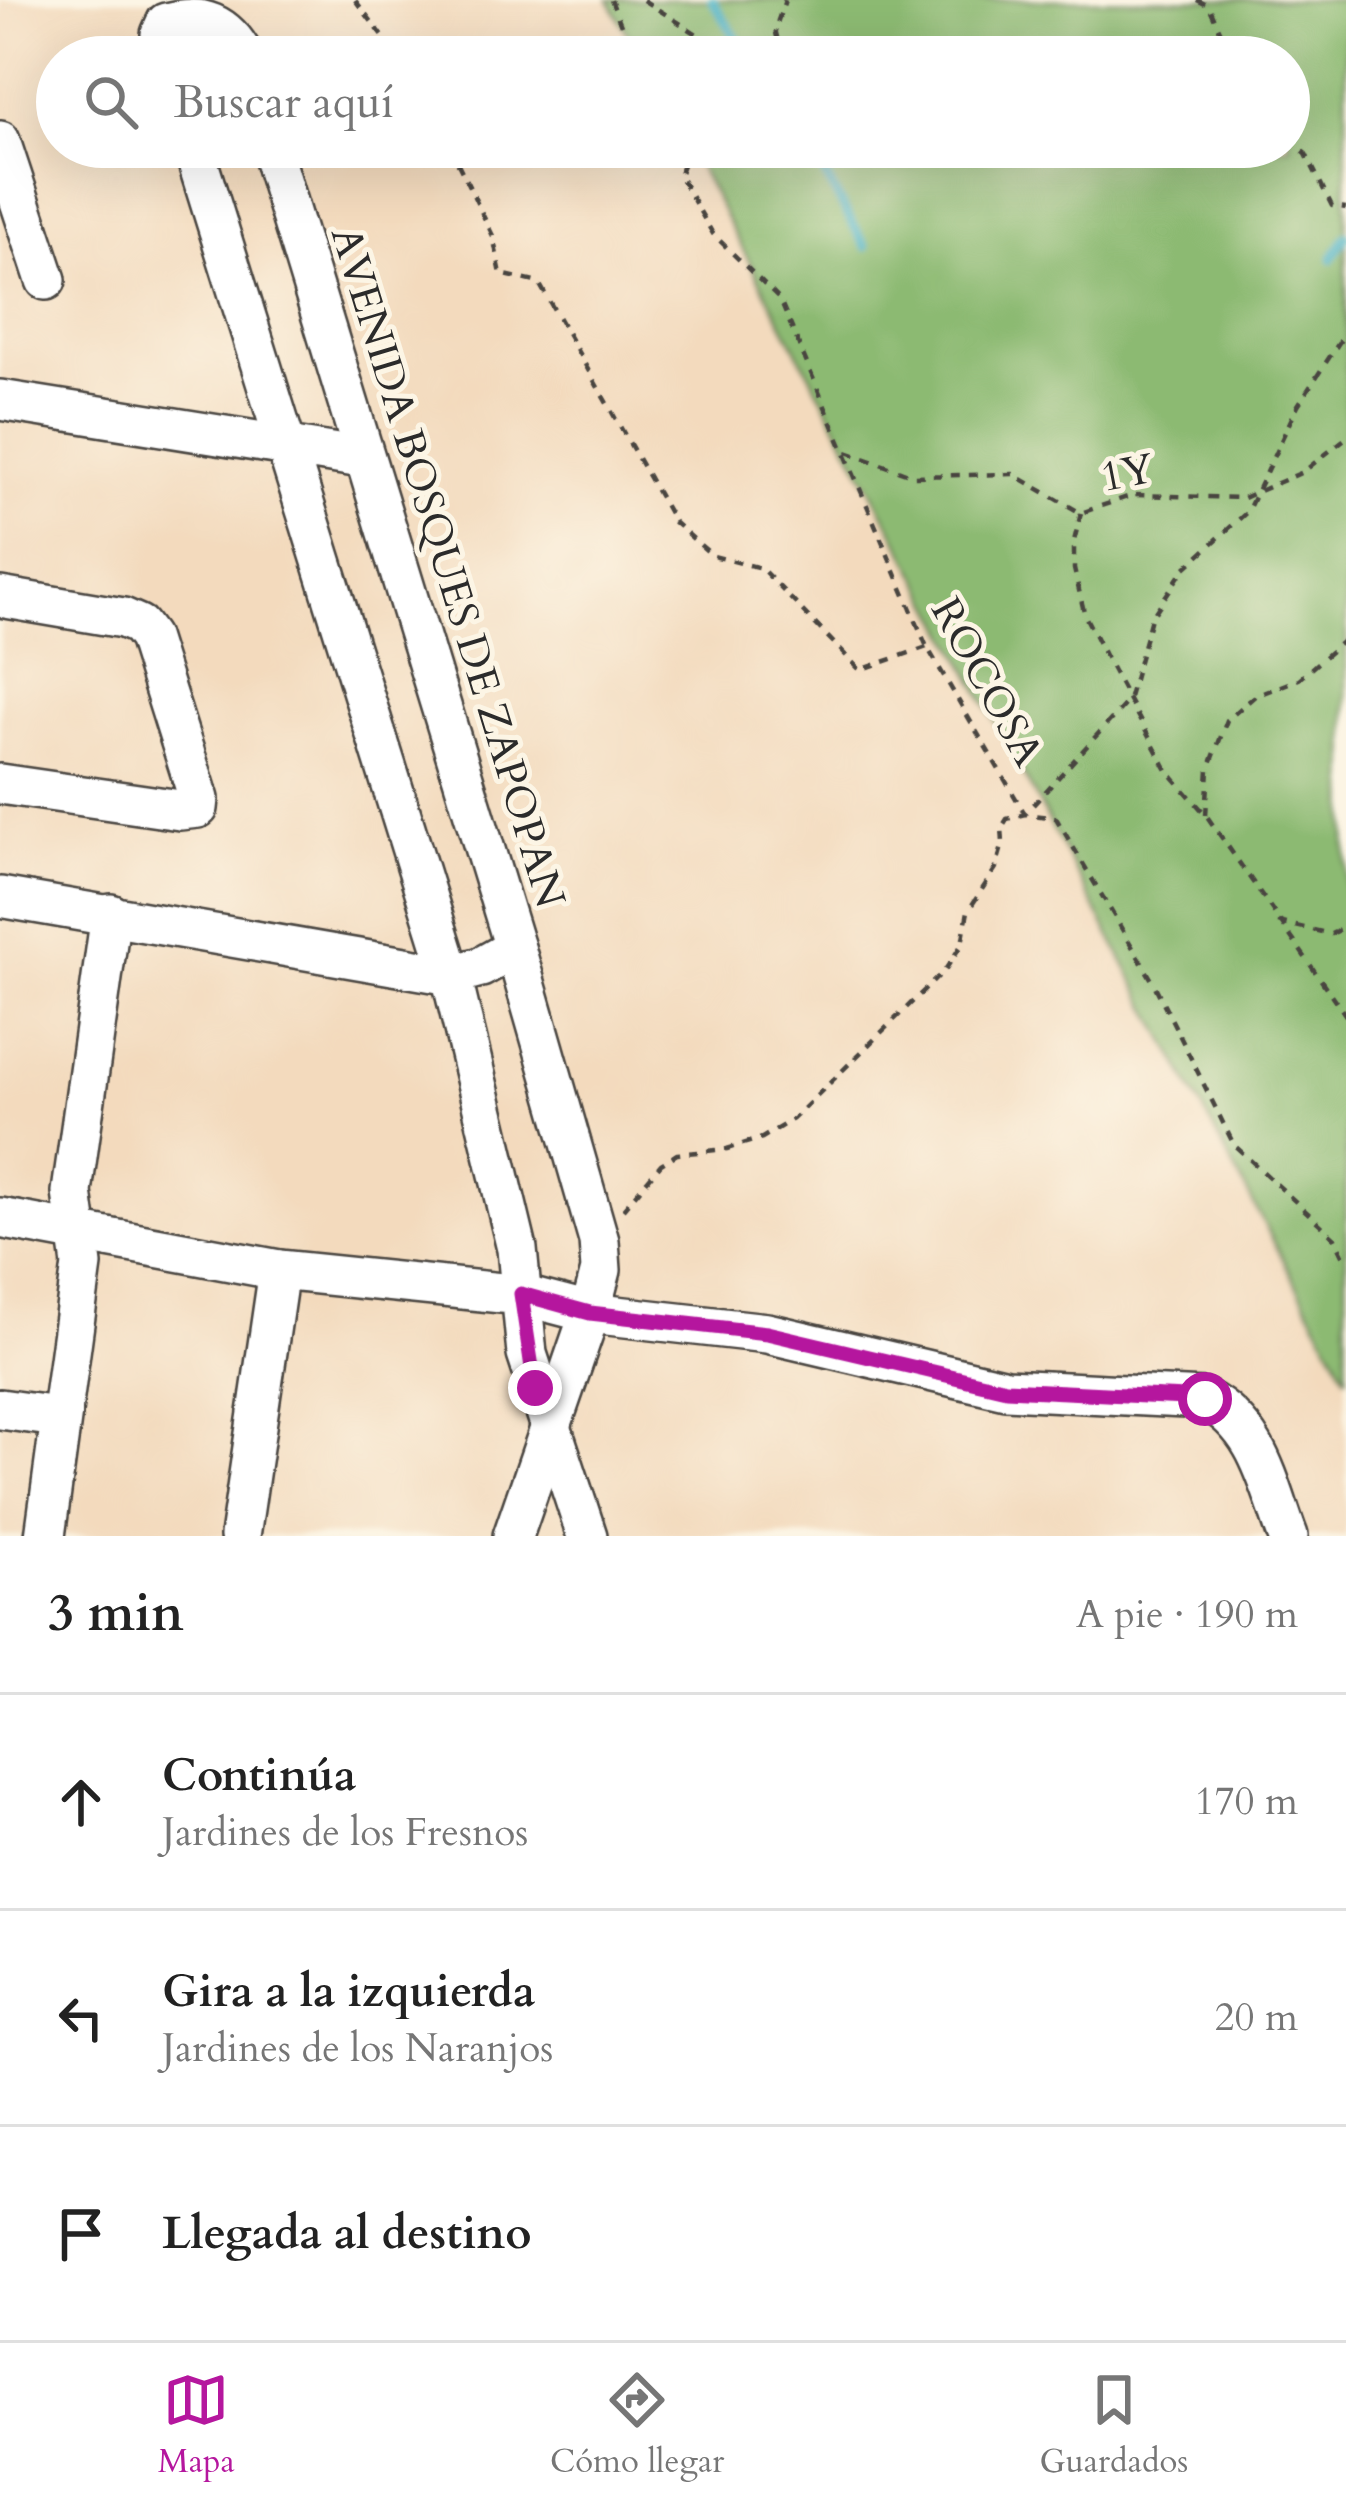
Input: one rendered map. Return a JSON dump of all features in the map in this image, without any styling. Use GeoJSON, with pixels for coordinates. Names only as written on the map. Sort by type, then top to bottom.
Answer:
{"type":"FeatureCollection","features":[{"type":"Feature","properties":{"kind":"street"},"geometry":{"type":"LineString","coordinates":[[161,36],[166,23],[185,18],[209,20],[231,36]]}},
{"type":"Feature","properties":{"kind":"street"},"geometry":{"type":"LineString","coordinates":[[0,141],[10,206],[46,280]]}},
{"type":"Feature","properties":{"kind":"street"},"geometry":{"type":"LineString","coordinates":[[199,168],[452,975],[517,1249],[527,1354],[587,1536]]}},
{"type":"Feature","properties":{"kind":"street","name":"AVENIDA BOSQUES DE ZAPOPAN"},"geometry":{"type":"LineString","coordinates":[[276,168],[515,948],[481,967],[452,975]]}},
{"type":"Feature","properties":{"kind":"street"},"geometry":{"type":"LineString","coordinates":[[0,400],[362,458]]}},
{"type":"Feature","properties":{"kind":"street"},"geometry":{"type":"LineString","coordinates":[[0,597],[123,618],[139,625],[148,637],[199,799],[198,808],[180,811],[0,784]]}},
{"type":"Feature","properties":{"kind":"street"},"geometry":{"type":"LineString","coordinates":[[0,897],[452,975]]}},
{"type":"Feature","properties":{"kind":"street"},"geometry":{"type":"LineString","coordinates":[[45,1536],[82,1265],[72,1192],[111,914]]}},
{"type":"Feature","properties":{"kind":"street"},"geometry":{"type":"LineString","coordinates":[[513,1536],[601,1270],[599,1240],[515,948]]}},
{"type":"Feature","properties":{"kind":"street"},"geometry":{"type":"LineString","coordinates":[[0,1218],[279,1270],[521,1294],[590,1313],[767,1333],[1006,1389],[1205,1399],[1225,1409],[1249,1433],[1288,1536]]}},
{"type":"Feature","properties":{"kind":"street"},"geometry":{"type":"LineString","coordinates":[[240,1536],[279,1270]]}},
{"type":"Feature","properties":{"kind":"street"},"geometry":{"type":"LineString","coordinates":[[0,1409],[58,1417]]}},
{"type":"Feature","properties":{"kind":"path"},"geometry":{"type":"LineString","coordinates":[[355,0],[383,36]]}},
{"type":"Feature","properties":{"kind":"path"},"geometry":{"type":"LineString","coordinates":[[611,0],[626,36]]}},
{"type":"Feature","properties":{"kind":"path"},"geometry":{"type":"LineString","coordinates":[[643,0],[699,36]]}},
{"type":"Feature","properties":{"kind":"path"},"geometry":{"type":"LineString","coordinates":[[777,36],[785,0]]}},
{"type":"Feature","properties":{"kind":"path"},"geometry":{"type":"LineString","coordinates":[[1197,0],[1209,6],[1223,36]]}},
{"type":"Feature","properties":{"kind":"path"},"geometry":{"type":"LineString","coordinates":[[1310,162],[1332,206],[1346,208]]}},
{"type":"Feature","properties":{"kind":"path"},"geometry":{"type":"LineString","coordinates":[[460,168],[493,236],[501,274],[539,283],[674,522],[713,556],[761,568],[860,670],[927,647]]}},
{"type":"Feature","properties":{"kind":"path","name":"ROCOSA"},"geometry":{"type":"LineString","coordinates":[[682,168],[679,176],[713,234],[780,300],[927,647],[1025,814],[1056,818],[1152,980],[1234,1144],[1335,1238],[1346,1261]]}},
{"type":"Feature","properties":{"kind":"path"},"geometry":{"type":"LineString","coordinates":[[599,1240],[661,1164],[677,1154],[727,1149],[762,1138],[793,1119],[945,970],[962,944],[968,910],[996,868],[1007,819],[1025,814],[1129,701],[1151,618],[1184,570],[1247,512],[1298,405],[1346,332]]}},
{"type":"Feature","properties":{"kind":"path","name":"1Y"},"geometry":{"type":"LineString","coordinates":[[844,452],[914,476],[1013,474],[1081,513],[1133,495],[1243,498],[1303,472],[1346,438]]}},
{"type":"Feature","properties":{"kind":"path"},"geometry":{"type":"LineString","coordinates":[[1081,513],[1074,569],[1085,616],[1129,701],[1167,770],[1206,815],[1346,1016]]}},
{"type":"Feature","properties":{"kind":"path"},"geometry":{"type":"LineString","coordinates":[[1206,815],[1209,769],[1227,720],[1255,696],[1299,679],[1346,638]]}},
{"type":"Feature","properties":{"kind":"path"},"geometry":{"type":"LineString","coordinates":[[1278,922],[1331,934],[1346,927]]}},
{"type":"Feature","properties":{"kind":"green space"},"geometry":{"type":"Polygon","coordinates":[[[609,0],[1346,0],[1346,1377],[699,168],[1310,168],[1310,36],[629,36],[609,0]]]}},
{"type":"Feature","properties":{"kind":"waterway"},"geometry":{"type":"LineString","coordinates":[[712,0],[735,36]]}},
{"type":"Feature","properties":{"kind":"waterway"},"geometry":{"type":"LineString","coordinates":[[821,168],[866,247]]}},
{"type":"Feature","properties":{"kind":"waterway"},"geometry":{"type":"LineString","coordinates":[[1332,259],[1346,236]]}},
{"type":"Feature","properties":{"kind":"route"},"geometry":{"type":"LineString","coordinates":[[535,1388],[521,1294],[590,1313],[767,1333],[1006,1389],[1205,1399]]}}]}
